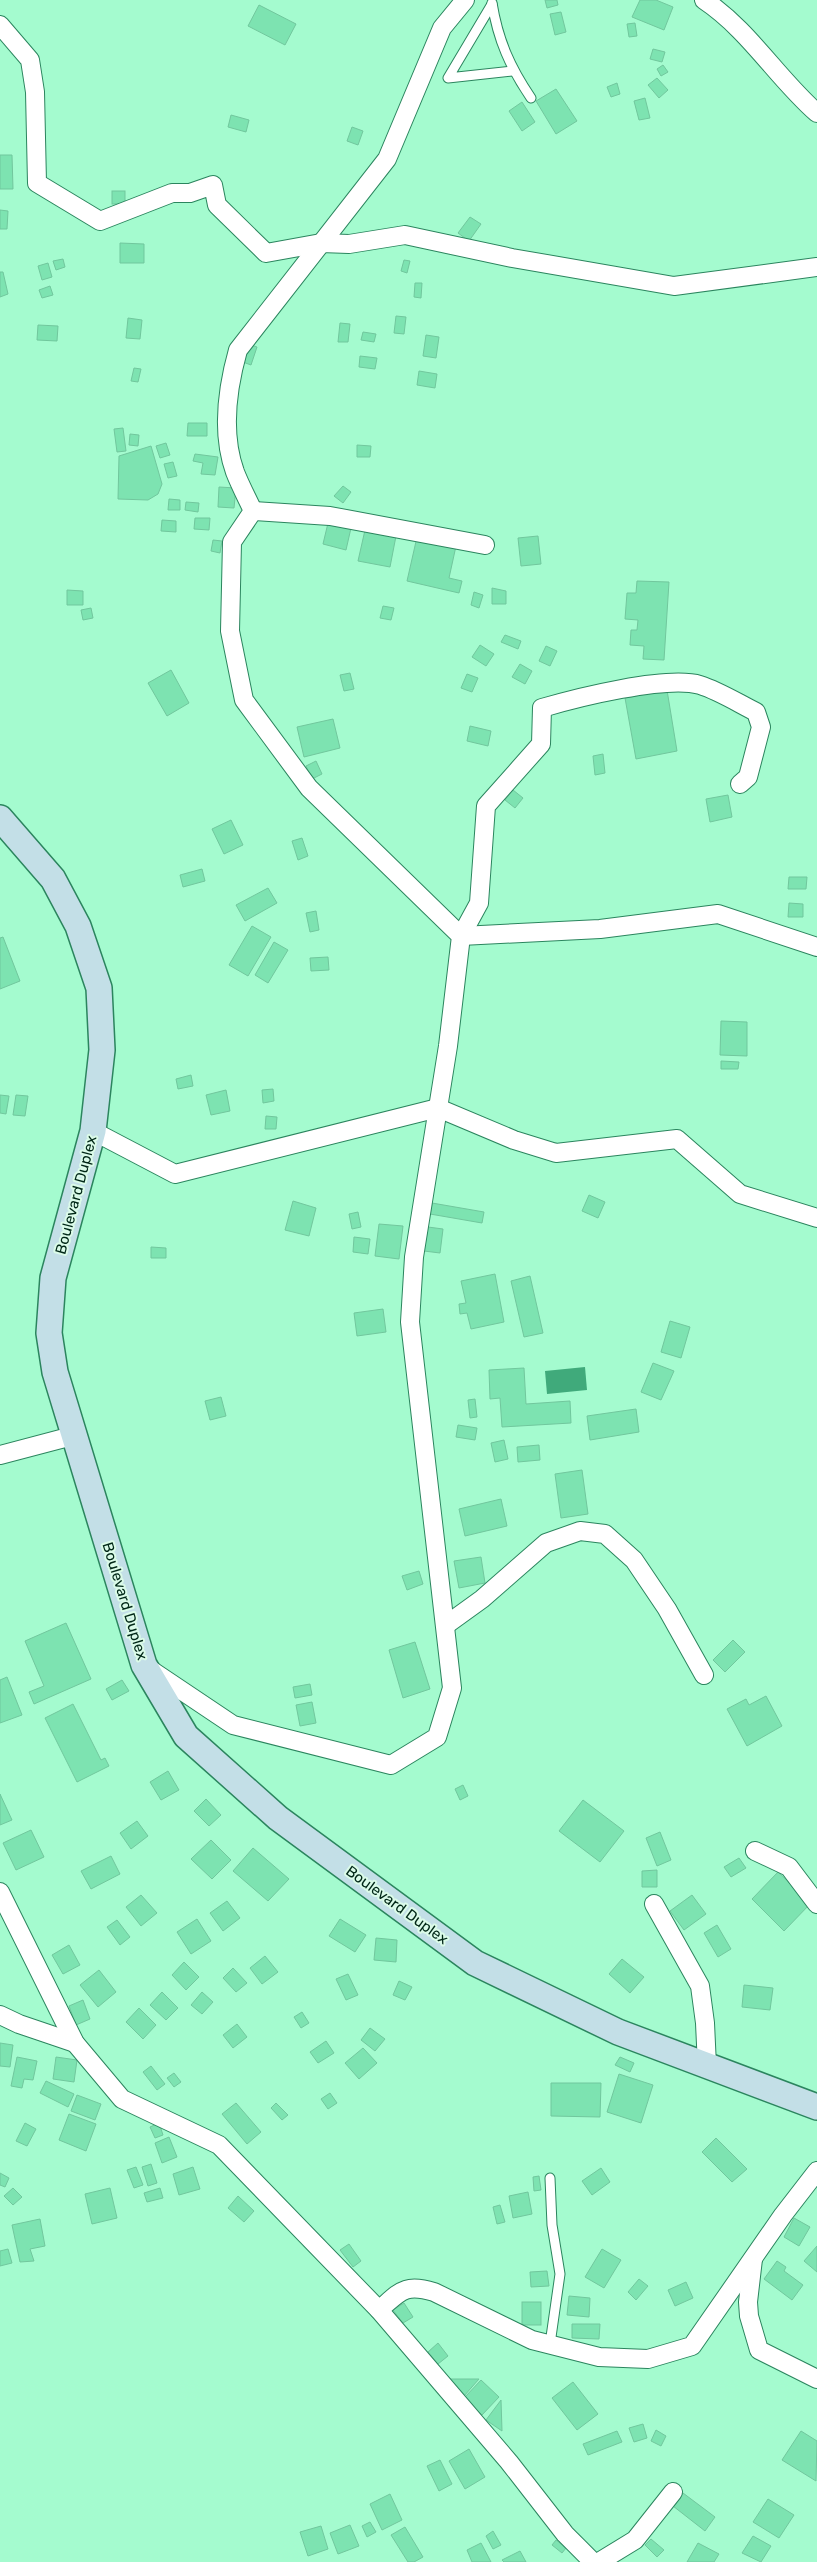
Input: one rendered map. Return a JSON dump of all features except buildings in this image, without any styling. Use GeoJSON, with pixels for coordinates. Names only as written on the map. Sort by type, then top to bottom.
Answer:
{"type":"FeatureCollection","features":[{"type":"Feature","properties":{"kind":"street"},"geometry":{"type":"LineString","coordinates":[[253,511],[235,471],[227,428],[229,384],[238,350],[388,159],[442,28],[465,0]]}},
{"type":"Feature","properties":{"kind":"street"},"geometry":{"type":"LineString","coordinates":[[704,0],[726,15],[801,99],[817,113]]}},
{"type":"Feature","properties":{"kind":"street"},"geometry":{"type":"LineString","coordinates":[[0,25],[30,60],[35,92],[37,183],[100,221],[172,193],[190,194],[213,185],[217,205],[266,253],[321,243],[349,244],[404,236],[512,258],[674,286],[817,267]]}},
{"type":"Feature","properties":{"kind":"street"},"geometry":{"type":"LineString","coordinates":[[253,511],[330,516],[485,545]]}},
{"type":"Feature","properties":{"kind":"street"},"geometry":{"type":"LineString","coordinates":[[253,511],[232,542],[230,631],[244,700],[310,788],[461,936],[600,929],[718,914],[817,947]]}},
{"type":"Feature","properties":{"kind":"street"},"geometry":{"type":"LineString","coordinates":[[144,1664],[233,1725],[391,1765],[437,1737],[452,1688],[410,1322],[414,1257],[448,1046],[461,936],[479,903],[486,806],[541,744],[542,708],[582,696],[660,683],[700,684],[756,712],[761,727],[748,777],[740,784]]}},
{"type":"Feature","properties":{"kind":"street","name":"Boulevard Duplex"},"geometry":{"type":"LineString","coordinates":[[0,818],[53,879],[78,926],[99,988],[102,1050],[93,1131],[53,1278],[49,1333],[55,1372],[76,1435],[144,1664],[186,1736],[278,1818],[475,1963],[618,2032],[817,2107]]}},
{"type":"Feature","properties":{"kind":"street"},"geometry":{"type":"LineString","coordinates":[[93,1131],[175,1174],[438,1108],[514,1140],[556,1153],[677,1139],[740,1194],[817,1218]]}},
{"type":"Feature","properties":{"kind":"street"},"geometry":{"type":"LineString","coordinates":[[0,1455],[76,1435]]}},
{"type":"Feature","properties":{"kind":"street"},"geometry":{"type":"LineString","coordinates":[[446,1624],[482,1599],[546,1543],[580,1532],[605,1534],[634,1560],[667,1609],[704,1675]]}},
{"type":"Feature","properties":{"kind":"street"},"geometry":{"type":"LineString","coordinates":[[755,1851],[789,1867],[817,1904]]}},
{"type":"Feature","properties":{"kind":"street"},"geometry":{"type":"LineString","coordinates":[[0,1892],[75,2042],[122,2099],[219,2145],[378,2310],[509,2462],[565,2534],[593,2562]]}},
{"type":"Feature","properties":{"kind":"street"},"geometry":{"type":"LineString","coordinates":[[654,1904],[700,1986],[705,2023],[707,2066]]}},
{"type":"Feature","properties":{"kind":"street"},"geometry":{"type":"LineString","coordinates":[[0,2014],[19,2024],[75,2042]]}},
{"type":"Feature","properties":{"kind":"street"},"geometry":{"type":"LineString","coordinates":[[378,2310],[403,2290],[418,2287],[434,2292],[532,2340],[599,2357],[648,2359],[692,2346],[754,2256],[817,2171]]}},
{"type":"Feature","properties":{"kind":"street"},"geometry":{"type":"LineString","coordinates":[[754,2256],[748,2302],[749,2316],[759,2350],[817,2379]]}},
{"type":"Feature","properties":{"kind":"street"},"geometry":{"type":"LineString","coordinates":[[599,2562],[635,2540],[673,2492]]}},
{"type":"Feature","properties":{"kind":"lane"},"geometry":{"type":"LineString","coordinates":[[492,2],[500,38],[512,71],[531,98]]}},
{"type":"Feature","properties":{"kind":"lane"},"geometry":{"type":"LineString","coordinates":[[492,2],[448,78],[512,71]]}},
{"type":"Feature","properties":{"kind":"lane"},"geometry":{"type":"LineString","coordinates":[[550,2178],[552,2225],[560,2274],[550,2344]]}},
{"type":"Feature","properties":{"kind":"shaded area"},"geometry":{"type":"Polygon","coordinates":[[[585,1367],[587,1390],[547,1394],[545,1371],[585,1367]]]}}]}
